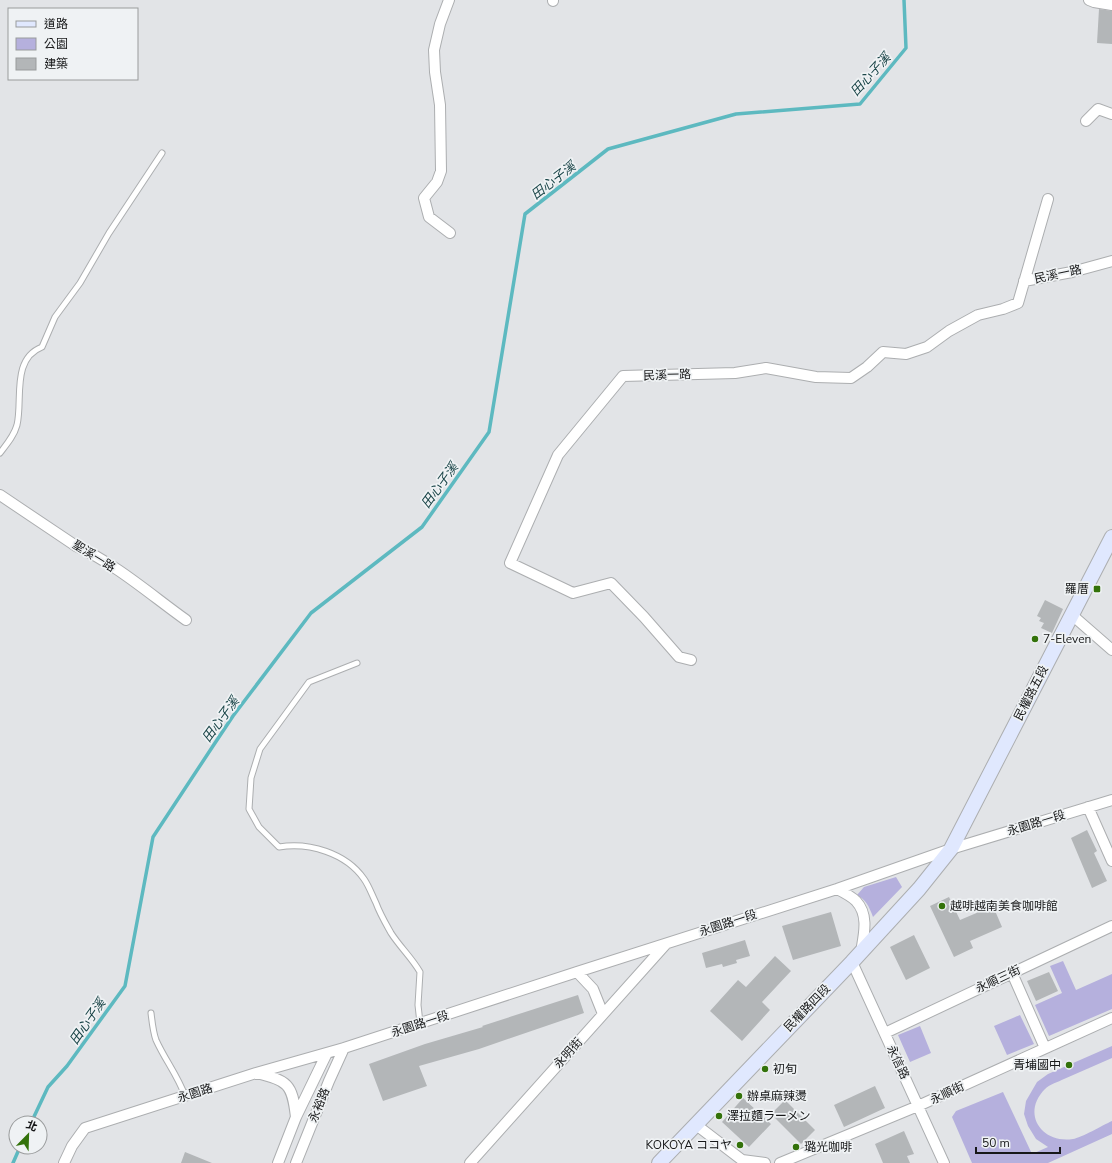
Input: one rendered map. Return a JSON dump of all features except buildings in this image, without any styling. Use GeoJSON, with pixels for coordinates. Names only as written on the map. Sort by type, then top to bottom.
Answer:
{"type":"FeatureCollection","features":[{"type":"Feature","properties":{"kind":"street"},"geometry":{"type":"LineString","coordinates":[[450,0],[440,24],[434,50],[435,72],[440,105],[441,171],[437,182],[424,198],[429,217],[450,233]]}},
{"type":"Feature","properties":{"kind":"street"},"geometry":{"type":"LineString","coordinates":[[1089,0],[1112,5]]}},
{"type":"Feature","properties":{"kind":"street"},"geometry":{"type":"LineString","coordinates":[[1086,121],[1098,109],[1112,114]]}},
{"type":"Feature","properties":{"kind":"street"},"geometry":{"type":"LineString","coordinates":[[1024,281],[1048,199]]}},
{"type":"Feature","properties":{"kind":"street","name":"民溪一路"},"geometry":{"type":"LineString","coordinates":[[691,660],[679,657],[644,617],[611,583],[573,593],[510,563],[558,455],[623,376],[735,373],[766,368],[816,377],[851,378],[867,367],[883,352],[906,354],[927,347],[949,331],[978,315],[1003,309],[1018,303],[1024,281],[1072,272],[1112,261]]}},
{"type":"Feature","properties":{"kind":"street","name":"聖溪一路"},"geometry":{"type":"LineString","coordinates":[[0,494],[76,546],[90,552],[107,563],[186,620]]}},
{"type":"Feature","properties":{"kind":"street","name":"民權路五段"},"geometry":{"type":"LineString","coordinates":[[951,849],[1112,537]]}},
{"type":"Feature","properties":{"kind":"street"},"geometry":{"type":"LineString","coordinates":[[1072,615],[1112,650]]}},
{"type":"Feature","properties":{"kind":"street","name":"永園路一段"},"geometry":{"type":"LineString","coordinates":[[344,1048],[837,888],[951,849],[1112,800]]}},
{"type":"Feature","properties":{"kind":"street"},"geometry":{"type":"LineString","coordinates":[[1088,807],[1112,861]]}},
{"type":"Feature","properties":{"kind":"street","name":"民權路四段"},"geometry":{"type":"LineString","coordinates":[[658,1163],[857,957],[919,889],[951,849]]}},
{"type":"Feature","properties":{"kind":"street"},"geometry":{"type":"LineString","coordinates":[[837,888],[855,900],[863,911],[865,926],[857,957]]}},
{"type":"Feature","properties":{"kind":"street","name":"永順三街"},"geometry":{"type":"LineString","coordinates":[[885,1033],[1112,926]]}},
{"type":"Feature","properties":{"kind":"street","name":"永明街"},"geometry":{"type":"LineString","coordinates":[[470,1163],[666,943]]}},
{"type":"Feature","properties":{"kind":"street","name":"永信路"},"geometry":{"type":"LineString","coordinates":[[857,957],[885,1033],[944,1163]]}},
{"type":"Feature","properties":{"kind":"street"},"geometry":{"type":"LineString","coordinates":[[577,972],[593,989],[603,1014]]}},
{"type":"Feature","properties":{"kind":"street"},"geometry":{"type":"LineString","coordinates":[[1012,973],[1045,1048]]}},
{"type":"Feature","properties":{"kind":"street","name":"永順街"},"geometry":{"type":"LineString","coordinates":[[780,1163],[918,1106],[1112,1018]]}},
{"type":"Feature","properties":{"kind":"street","name":"永園路"},"geometry":{"type":"LineString","coordinates":[[64,1163],[72,1146],[85,1128],[256,1073],[344,1048]]}},
{"type":"Feature","properties":{"kind":"street","name":"永裕路"},"geometry":{"type":"LineString","coordinates":[[296,1163],[344,1048]]}},
{"type":"Feature","properties":{"kind":"street","name":"永裕路"},"geometry":{"type":"LineString","coordinates":[[278,1163],[296,1117],[327,1053]]}},
{"type":"Feature","properties":{"kind":"street"},"geometry":{"type":"LineString","coordinates":[[256,1073],[277,1078],[286,1084],[294,1097],[296,1117]]}},
{"type":"Feature","properties":{"kind":"street"},"geometry":{"type":"LineString","coordinates":[[695,1124],[742,1160],[765,1163]]}},
{"type":"Feature","properties":{"kind":"lane"},"geometry":{"type":"LineString","coordinates":[[0,453],[13,438],[18,424],[20,378],[30,355],[34,350],[42,347],[55,317],[80,283],[109,232],[162,153]]}},
{"type":"Feature","properties":{"kind":"lane"},"geometry":{"type":"LineString","coordinates":[[357,663],[309,682],[260,748],[251,778],[250,809],[260,827],[279,848],[290,846],[313,848],[336,855],[341,857],[358,871],[365,879],[392,935],[420,972],[418,1005],[420,1024]]}},
{"type":"Feature","properties":{"kind":"lane"},"geometry":{"type":"LineString","coordinates":[[150,1013],[156,1038],[186,1096]]}},
{"type":"Feature","properties":{"kind":"green space"},"geometry":{"type":"Polygon","coordinates":[[[896,877],[902,887],[873,917],[867,904],[857,895],[864,887],[896,877]]]}},
{"type":"Feature","properties":{"kind":"green space"},"geometry":{"type":"Polygon","coordinates":[[[1063,961],[1076,990],[1112,974],[1112,1009],[1049,1036],[1035,1005],[1062,993],[1050,966],[1063,961]]]}},
{"type":"Feature","properties":{"kind":"green space"},"geometry":{"type":"Polygon","coordinates":[[[1020,1015],[1034,1044],[1007,1055],[994,1026],[1020,1015]]]}},
{"type":"Feature","properties":{"kind":"green space"},"geometry":{"type":"Polygon","coordinates":[[[920,1026],[931,1053],[910,1062],[898,1035],[920,1026]]]}},
{"type":"Feature","properties":{"kind":"green space"},"geometry":{"type":"Polygon","coordinates":[[[1112,1046],[1112,1058],[1054,1083],[1045,1089],[1038,1098],[1035,1108],[1035,1117],[1038,1125],[1044,1132],[1052,1137],[1062,1139],[1077,1138],[1112,1121],[1112,1134],[1048,1163],[972,1163],[952,1117],[956,1111],[1003,1092],[1032,1154],[1048,1147],[1036,1139],[1028,1126],[1024,1114],[1026,1101],[1037,1082],[1048,1074],[1112,1046]]]}},
{"type":"Feature","properties":{"kind":"waterway","name":"田心子溪"},"geometry":{"type":"LineString","coordinates":[[35,1115],[48,1087],[67,1066],[125,986],[153,837],[213,746],[233,716],[311,613],[422,527],[489,432],[525,214],[608,149],[736,114],[860,104],[906,48],[904,0]]}},
{"type":"Feature","properties":{"kind":"waterway","name":"田心子溪"},"geometry":{"type":"LineString","coordinates":[[13,1163],[16,1155]]}},
{"type":"Feature","properties":{"kind":"place","name":"羅厝"},"geometry":{"type":"Point","coordinates":[1097,589]}},
{"type":"Feature","properties":{"kind":"place","name":"7-Eleven"},"geometry":{"type":"Point","coordinates":[1035,639]}},
{"type":"Feature","properties":{"kind":"place","name":"越啡越南美食咖啡館"},"geometry":{"type":"Point","coordinates":[942,906]}},
{"type":"Feature","properties":{"kind":"place","name":"青埔國中"},"geometry":{"type":"Point","coordinates":[1069,1065]}},
{"type":"Feature","properties":{"kind":"place","name":"初旬"},"geometry":{"type":"Point","coordinates":[765,1069]}},
{"type":"Feature","properties":{"kind":"place","name":"辦桌麻辣燙"},"geometry":{"type":"Point","coordinates":[739,1096]}},
{"type":"Feature","properties":{"kind":"place","name":"澤拉麵ラーメン"},"geometry":{"type":"Point","coordinates":[719,1116]}},
{"type":"Feature","properties":{"kind":"place","name":"KOKOYA ココヤ"},"geometry":{"type":"Point","coordinates":[740,1145]}},
{"type":"Feature","properties":{"kind":"place","name":"璐光咖啡"},"geometry":{"type":"Point","coordinates":[796,1147]}}]}
